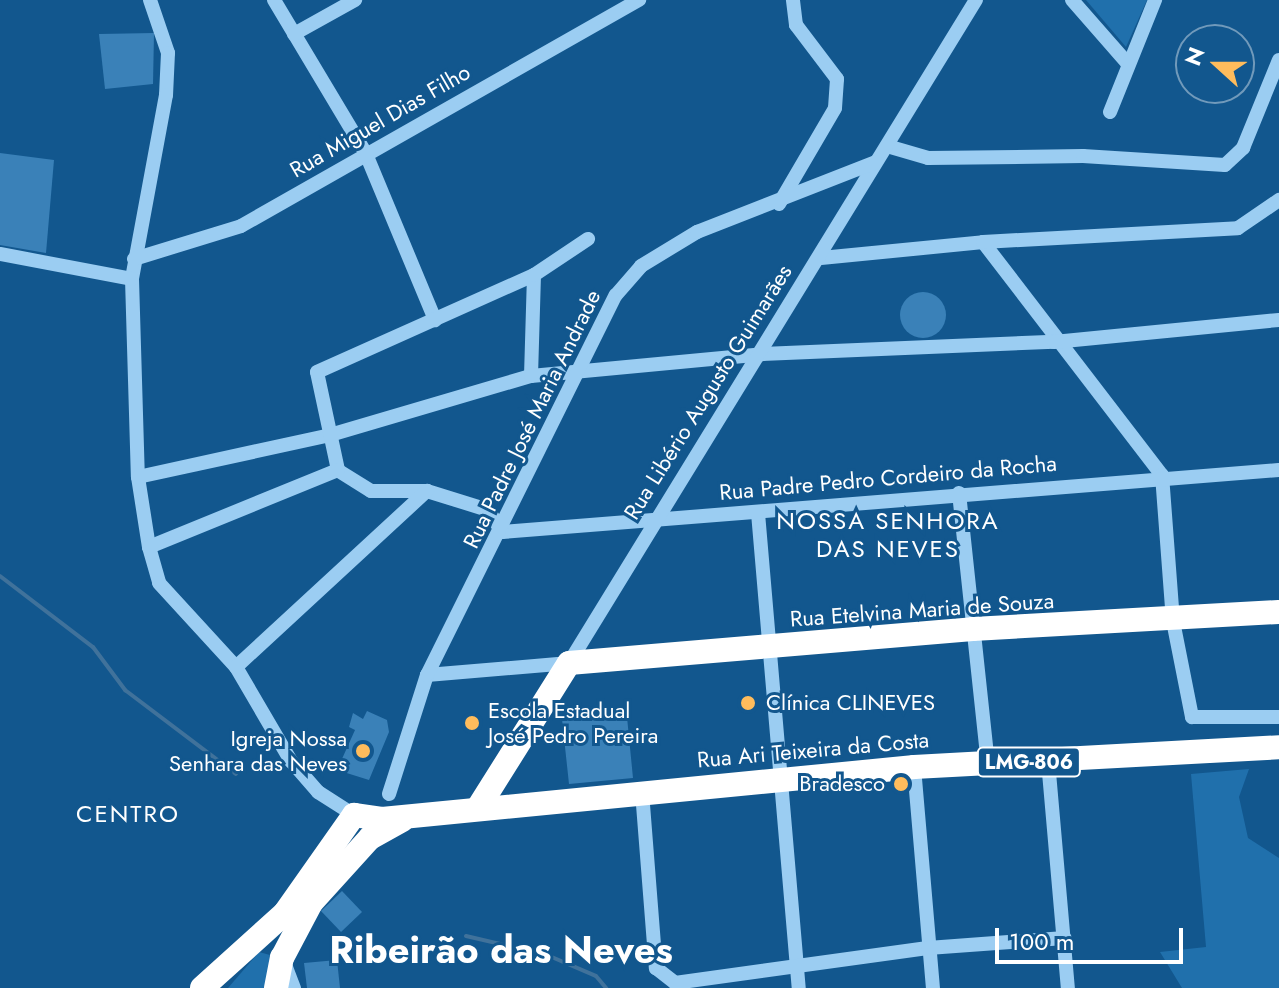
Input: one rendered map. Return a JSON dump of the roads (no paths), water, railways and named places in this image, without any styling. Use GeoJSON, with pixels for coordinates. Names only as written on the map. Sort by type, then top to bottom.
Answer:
{"type":"FeatureCollection","features":[{"type":"Feature","properties":{"kind":"highway","name":"Rua Etelvina Maria de Souza"},"geometry":{"type":"LineString","coordinates":[[569,663],[973,629],[1173,621],[1279,612]]}},
{"type":"Feature","properties":{"kind":"highway","name":"Rua Libério Augusto Guimarães"},"geometry":{"type":"LineString","coordinates":[[478,808],[503,777],[569,663]]}},
{"type":"Feature","properties":{"kind":"highway","name":"Rua Ari Teixeira da Costa"},"geometry":{"type":"LineString","coordinates":[[354,815],[408,816],[914,767],[1279,747]]}},
{"type":"Feature","properties":{"kind":"highway"},"geometry":{"type":"LineString","coordinates":[[503,777],[527,804]]}},
{"type":"Feature","properties":{"kind":"highway"},"geometry":{"type":"LineString","coordinates":[[202,988],[285,913],[354,815],[370,838]]}},
{"type":"Feature","properties":{"kind":"highway","name":"LMG-806"},"geometry":{"type":"LineString","coordinates":[[276,988],[282,958],[311,903],[370,838],[408,816]]}},
{"type":"Feature","properties":{"kind":"street"},"geometry":{"type":"LineString","coordinates":[[150,0],[168,53],[166,95],[132,279],[138,477],[149,547],[159,583],[236,667],[291,761],[318,792],[354,815]]}},
{"type":"Feature","properties":{"kind":"street"},"geometry":{"type":"LineString","coordinates":[[274,0],[366,154],[435,320]]}},
{"type":"Feature","properties":{"kind":"street"},"geometry":{"type":"LineString","coordinates":[[294,34],[355,0]]}},
{"type":"Feature","properties":{"kind":"street","name":"Rua Miguel Dias Filho"},"geometry":{"type":"LineString","coordinates":[[134,259],[241,226],[639,0]]}},
{"type":"Feature","properties":{"kind":"street"},"geometry":{"type":"LineString","coordinates":[[779,204],[835,108],[837,79],[796,25],[793,0]]}},
{"type":"Feature","properties":{"kind":"street","name":"Rua Libério Augusto Guimarães"},"geometry":{"type":"LineString","coordinates":[[569,663],[821,258],[976,0]]}},
{"type":"Feature","properties":{"kind":"street"},"geometry":{"type":"LineString","coordinates":[[1072,0],[1128,64]]}},
{"type":"Feature","properties":{"kind":"street"},"geometry":{"type":"LineString","coordinates":[[1110,112],[1155,0]]}},
{"type":"Feature","properties":{"kind":"street"},"geometry":{"type":"LineString","coordinates":[[887,146],[928,158],[1083,156],[1225,165],[1243,148],[1279,60]]}},
{"type":"Feature","properties":{"kind":"street","name":"Rua Padre José Maria Andrade"},"geometry":{"type":"LineString","coordinates":[[389,794],[427,675],[502,532],[616,295],[641,266],[697,232],[779,204],[877,162]]}},
{"type":"Feature","properties":{"kind":"street"},"geometry":{"type":"LineString","coordinates":[[836,181],[853,204]]}},
{"type":"Feature","properties":{"kind":"street"},"geometry":{"type":"LineString","coordinates":[[821,258],[983,242],[1238,228],[1279,200]]}},
{"type":"Feature","properties":{"kind":"street"},"geometry":{"type":"LineString","coordinates":[[502,532],[488,510],[427,491],[371,491],[338,470],[317,372],[534,275],[588,239]]}},
{"type":"Feature","properties":{"kind":"street"},"geometry":{"type":"LineString","coordinates":[[983,242],[1054,342],[1162,475],[1173,621],[1192,717],[1279,717]]}},
{"type":"Feature","properties":{"kind":"street"},"geometry":{"type":"LineString","coordinates":[[0,254],[132,279]]}},
{"type":"Feature","properties":{"kind":"street"},"geometry":{"type":"LineString","coordinates":[[531,376],[534,275]]}},
{"type":"Feature","properties":{"kind":"street"},"geometry":{"type":"LineString","coordinates":[[138,477],[330,435],[531,376],[575,376],[762,354],[1054,342],[1279,320]]}},
{"type":"Feature","properties":{"kind":"street"},"geometry":{"type":"LineString","coordinates":[[149,547],[338,470]]}},
{"type":"Feature","properties":{"kind":"street","name":"Rua Padre Pedro Cordeiro da Rocha"},"geometry":{"type":"LineString","coordinates":[[502,532],[758,513],[1162,475],[1279,470]]}},
{"type":"Feature","properties":{"kind":"street"},"geometry":{"type":"LineString","coordinates":[[236,667],[427,491]]}},
{"type":"Feature","properties":{"kind":"street"},"geometry":{"type":"LineString","coordinates":[[959,493],[988,763]]}},
{"type":"Feature","properties":{"kind":"street"},"geometry":{"type":"LineString","coordinates":[[758,513],[767,648],[799,988]]}},
{"type":"Feature","properties":{"kind":"street"},"geometry":{"type":"LineString","coordinates":[[427,675],[569,663]]}},
{"type":"Feature","properties":{"kind":"street"},"geometry":{"type":"LineString","coordinates":[[1048,761],[1068,988]]}},
{"type":"Feature","properties":{"kind":"street"},"geometry":{"type":"LineString","coordinates":[[914,767],[933,988]]}},
{"type":"Feature","properties":{"kind":"street"},"geometry":{"type":"LineString","coordinates":[[642,792],[656,968],[675,983],[797,969],[928,948],[1065,938]]}},
{"type":"Feature","properties":{"kind":"street"},"geometry":{"type":"LineString","coordinates":[[282,958],[294,988]]}},
{"type":"Feature","properties":{"kind":"waterway","name":"Ribeirão das Neves"},"geometry":{"type":"LineString","coordinates":[[0,576],[93,647],[125,690],[236,774]]}},
{"type":"Feature","properties":{"kind":"waterway","name":"Ribeirão das Neves"},"geometry":{"type":"LineString","coordinates":[[466,936],[547,955],[596,976],[606,988]]}},
{"type":"Feature","properties":{"kind":"place","name":"Clínica CLINEVES"},"geometry":{"type":"Point","coordinates":[748,703]}},
{"type":"Feature","properties":{"kind":"place","name":"Escola Estadual José Pedro Pereira"},"geometry":{"type":"Point","coordinates":[472,723]}},
{"type":"Feature","properties":{"kind":"place","name":"Igreja Nossa Senhara das Neves"},"geometry":{"type":"Point","coordinates":[363,751]}},
{"type":"Feature","properties":{"kind":"place","name":"Bradesco"},"geometry":{"type":"Point","coordinates":[901,784]}},
{"type":"Feature","properties":{"kind":"district","name":"NOSSA SENHORA DAS NEVES"},"geometry":{"type":"Point","coordinates":[888,535]}},
{"type":"Feature","properties":{"kind":"district","name":"CENTRO"},"geometry":{"type":"Point","coordinates":[128,814]}},
{"type":"Feature","properties":{"kind":"district","name":"Ribeirão das Neves"},"geometry":{"type":"Point","coordinates":[501,950]}}]}
